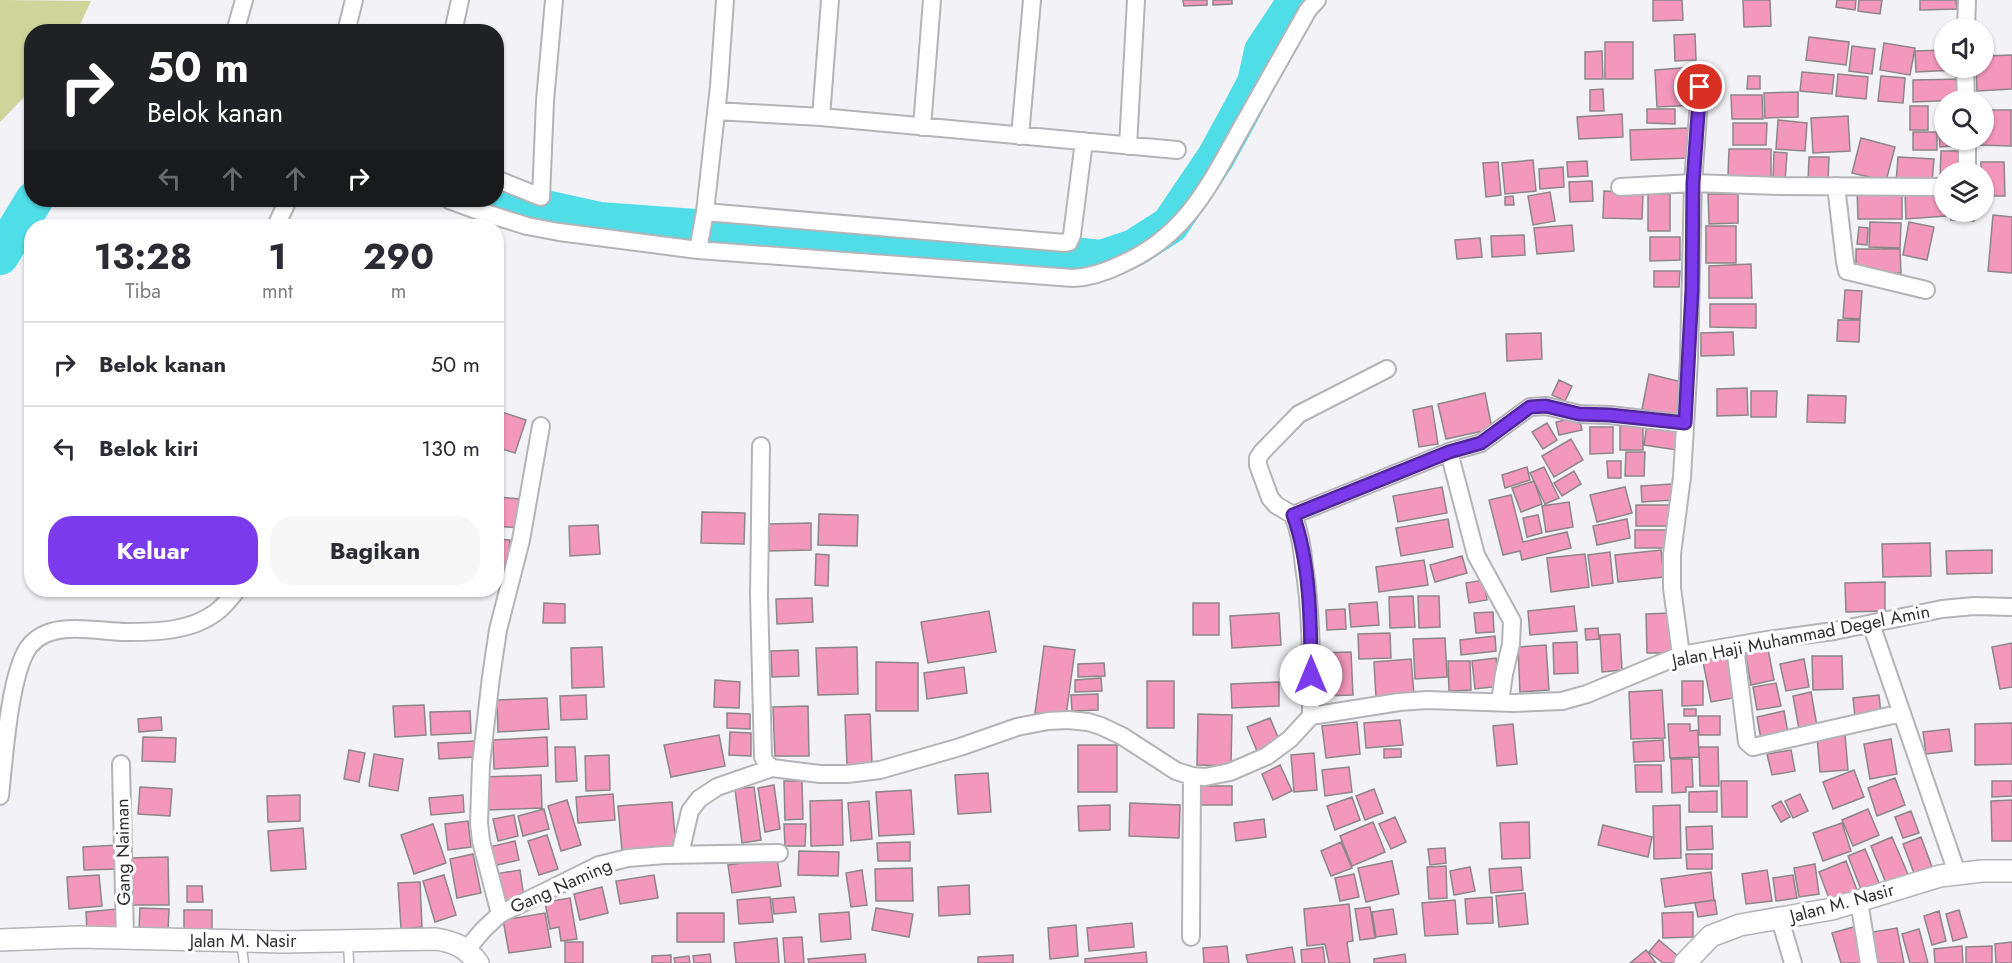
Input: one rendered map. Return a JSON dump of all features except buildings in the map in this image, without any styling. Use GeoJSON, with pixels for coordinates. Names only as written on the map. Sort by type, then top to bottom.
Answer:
{"type":"FeatureCollection","features":[{"type":"Feature","properties":{"kind":"street"},"geometry":{"type":"LineString","coordinates":[[237,24],[244,0]]}},
{"type":"Feature","properties":{"kind":"street"},"geometry":{"type":"LineString","coordinates":[[348,24],[354,0]]}},
{"type":"Feature","properties":{"kind":"street"},"geometry":{"type":"LineString","coordinates":[[455,24],[460,0]]}},
{"type":"Feature","properties":{"kind":"street"},"geometry":{"type":"LineString","coordinates":[[504,182],[541,197],[545,101],[554,0]]}},
{"type":"Feature","properties":{"kind":"street"},"geometry":{"type":"LineString","coordinates":[[701,231],[716,111],[725,0]]}},
{"type":"Feature","properties":{"kind":"street"},"geometry":{"type":"LineString","coordinates":[[821,117],[830,0]]}},
{"type":"Feature","properties":{"kind":"street"},"geometry":{"type":"LineString","coordinates":[[922,127],[932,0]]}},
{"type":"Feature","properties":{"kind":"street"},"geometry":{"type":"LineString","coordinates":[[1020,136],[1032,0]]}},
{"type":"Feature","properties":{"kind":"street"},"geometry":{"type":"LineString","coordinates":[[1128,146],[1136,0]]}},
{"type":"Feature","properties":{"kind":"street"},"geometry":{"type":"LineString","coordinates":[[701,231],[1073,278],[1109,270],[1151,249],[1188,216],[1216,175],[1308,10],[1317,0]]}},
{"type":"Feature","properties":{"kind":"street"},"geometry":{"type":"LineString","coordinates":[[1966,18],[1967,0]]}},
{"type":"Feature","properties":{"kind":"street"},"geometry":{"type":"LineString","coordinates":[[1681,655],[1672,588],[1672,554],[1682,477],[1692,290],[1693,183],[1700,87]]}},
{"type":"Feature","properties":{"kind":"street"},"geometry":{"type":"LineString","coordinates":[[716,111],[821,117],[1177,150]]}},
{"type":"Feature","properties":{"kind":"street"},"geometry":{"type":"LineString","coordinates":[[504,220],[559,232],[701,231],[1065,243],[1069,242],[1072,235],[1084,141]]}},
{"type":"Feature","properties":{"kind":"street"},"geometry":{"type":"LineString","coordinates":[[1620,187],[1693,183],[1934,187]]}},
{"type":"Feature","properties":{"kind":"street"},"geometry":{"type":"LineString","coordinates":[[1836,186],[1848,271],[1926,290]]}},
{"type":"Feature","properties":{"kind":"street"},"geometry":{"type":"LineString","coordinates":[[468,207],[502,219]]}},
{"type":"Feature","properties":{"kind":"street"},"geometry":{"type":"LineString","coordinates":[[761,446],[759,595],[763,757],[772,768],[838,774],[880,770],[960,747],[1017,727],[1068,720],[1101,726],[1122,736],[1176,771],[1192,776],[1218,776],[1249,765],[1290,739],[1311,716],[1311,633],[1300,536],[1293,515],[1276,505],[1270,498],[1258,465],[1258,458],[1299,414],[1387,369]]}},
{"type":"Feature","properties":{"kind":"street"},"geometry":{"type":"LineString","coordinates":[[1293,515],[1449,452],[1481,443],[1526,409],[1535,406],[1546,406],[1579,414],[1685,423]]}},
{"type":"Feature","properties":{"kind":"street"},"geometry":{"type":"LineString","coordinates":[[500,914],[480,832],[478,806],[481,764],[498,630],[521,540],[541,426]]}},
{"type":"Feature","properties":{"kind":"street"},"geometry":{"type":"LineString","coordinates":[[1449,452],[1476,555],[1512,621],[1511,644],[1500,702]]}},
{"type":"Feature","properties":{"kind":"street"},"geometry":{"type":"LineString","coordinates":[[0,796],[10,712],[18,670],[29,647],[39,638],[49,632],[66,629],[129,632],[178,628],[215,613],[230,597]]}},
{"type":"Feature","properties":{"kind":"street","name":"Jalan Haji Muhammad Degel Amin"},"geometry":{"type":"LineString","coordinates":[[1311,716],[1399,702],[1427,700],[1546,703],[1573,699],[1681,655],[1871,624],[1942,609],[1974,606],[2012,607]]}},
{"type":"Feature","properties":{"kind":"street"},"geometry":{"type":"LineString","coordinates":[[1871,624],[1957,873]]}},
{"type":"Feature","properties":{"kind":"street"},"geometry":{"type":"LineString","coordinates":[[1734,646],[1747,742],[1752,747],[1902,714]]}},
{"type":"Feature","properties":{"kind":"street","name":"Gang Naiman"},"geometry":{"type":"LineString","coordinates":[[121,764],[125,939]]}},
{"type":"Feature","properties":{"kind":"street"},"geometry":{"type":"LineString","coordinates":[[680,854],[690,810],[699,799],[717,787],[772,768]]}},
{"type":"Feature","properties":{"kind":"street"},"geometry":{"type":"LineString","coordinates":[[1191,937],[1192,776]]}},
{"type":"Feature","properties":{"kind":"street","name":"Gang Naming"},"geometry":{"type":"LineString","coordinates":[[472,956],[483,930],[500,914],[599,865],[628,858],[680,854],[779,854]]}},
{"type":"Feature","properties":{"kind":"street","name":"Jalan M. Nasir"},"geometry":{"type":"LineString","coordinates":[[1684,963],[1711,936],[1740,925],[1832,909],[1940,876],[1957,873],[2012,871]]}},
{"type":"Feature","properties":{"kind":"street"},"geometry":{"type":"LineString","coordinates":[[1859,901],[1869,963]]}},
{"type":"Feature","properties":{"kind":"street"},"geometry":{"type":"LineString","coordinates":[[1780,919],[1793,963]]}},
{"type":"Feature","properties":{"kind":"street","name":"Jalan M. Nasir"},"geometry":{"type":"LineString","coordinates":[[0,940],[78,938],[241,941],[436,939],[457,944],[472,956]]}},
{"type":"Feature","properties":{"kind":"lane"},"geometry":{"type":"LineString","coordinates":[[241,941],[244,963]]}},
{"type":"Feature","properties":{"kind":"lane"},"geometry":{"type":"LineString","coordinates":[[348,941],[349,963]]}},
{"type":"Feature","properties":{"kind":"green space"},"geometry":{"type":"Polygon","coordinates":[[[0,0],[91,1],[80,24],[24,24],[24,97],[0,122],[0,0]]]}},
{"type":"Feature","properties":{"kind":"waterway"},"geometry":{"type":"LineString","coordinates":[[504,194],[532,206],[600,221],[1101,259],[1134,248],[1170,225],[1216,157],[1256,83],[1263,51],[1297,0]]}},
{"type":"Feature","properties":{"kind":"waterway"},"geometry":{"type":"LineString","coordinates":[[0,256],[30,207]]}},
{"type":"Feature","properties":{"kind":"route"},"geometry":{"type":"LineString","coordinates":[[1311,675],[1311,633],[1307,587],[1300,536],[1293,515],[1449,452],[1481,443],[1530,407],[1546,406],[1579,414],[1685,423],[1692,290],[1693,183],[1700,87]]}}]}
